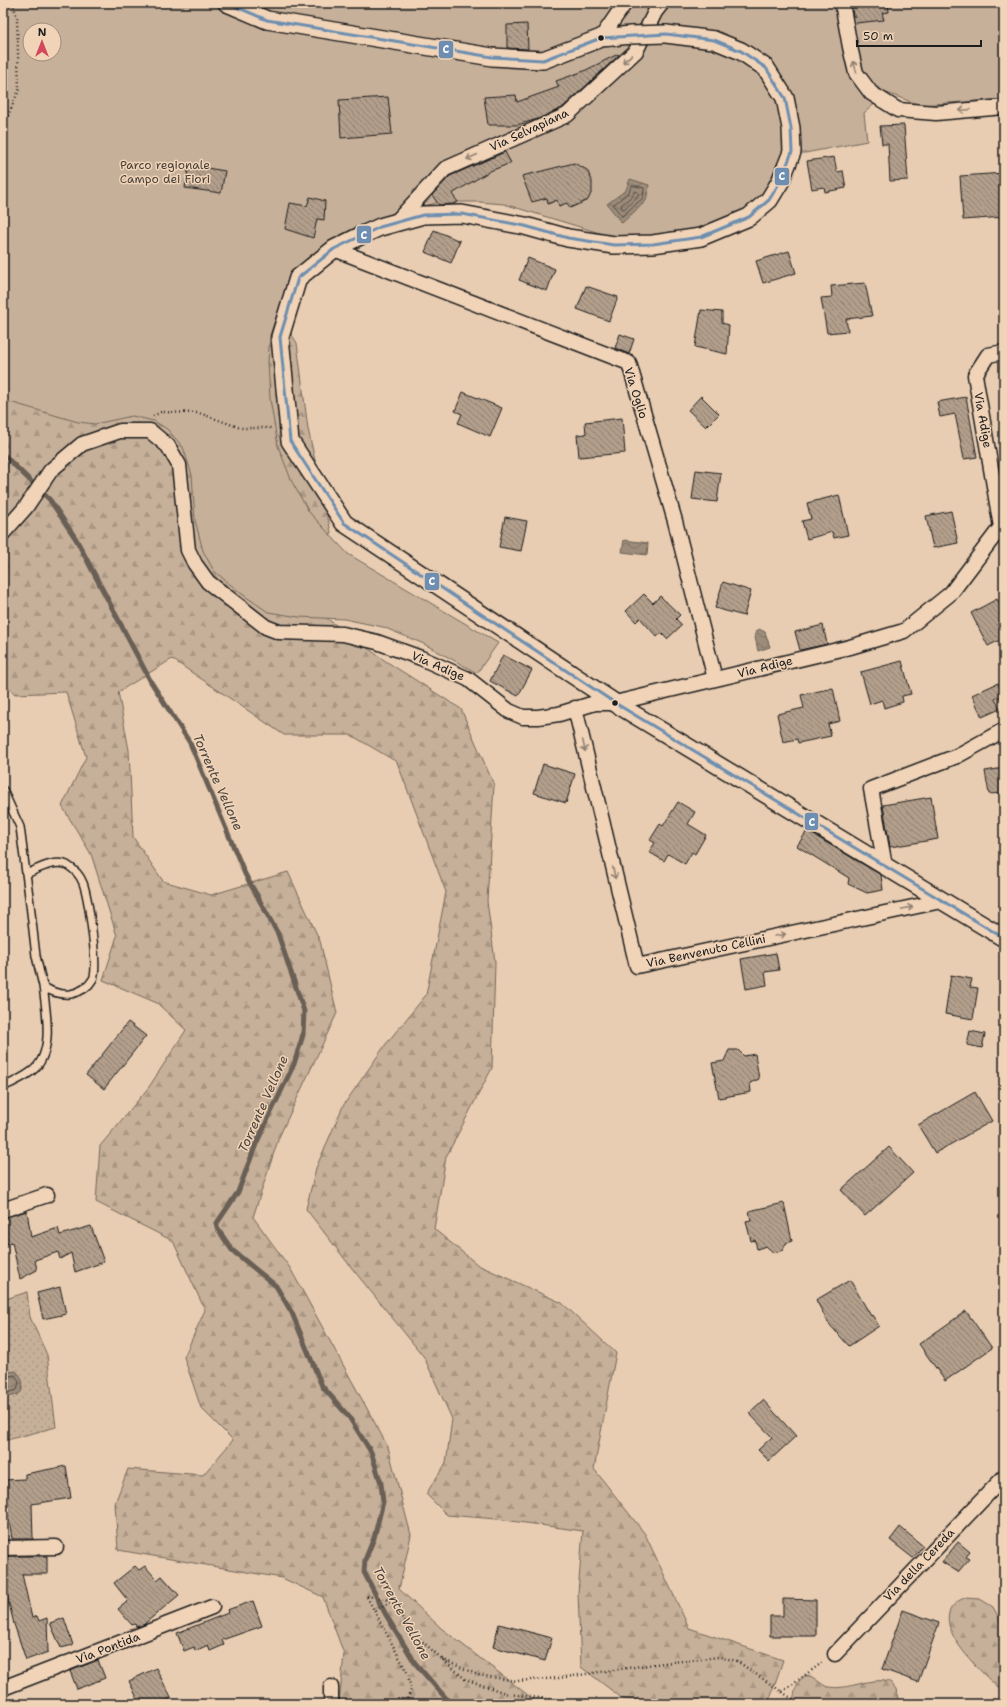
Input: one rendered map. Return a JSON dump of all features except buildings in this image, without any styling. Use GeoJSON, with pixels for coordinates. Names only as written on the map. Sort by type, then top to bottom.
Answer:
{"type":"FeatureCollection","features":[{"type":"Feature","properties":{"kind":"street"},"geometry":{"type":"LineString","coordinates":[[227,3],[267,20],[492,57],[543,60],[601,38],[666,34],[714,40],[742,51],[766,68],[785,98],[792,152],[780,182],[769,200],[749,217],[701,237],[653,244],[614,245],[568,238],[525,226],[462,214],[423,215],[380,227],[334,249],[298,278],[280,337],[290,441],[344,523],[615,703],[1004,938]]}},
{"type":"Feature","properties":{"kind":"street"},"geometry":{"type":"LineString","coordinates":[[601,38],[625,3]]}},
{"type":"Feature","properties":{"kind":"street","name":"Via Selvapiana"},"geometry":{"type":"LineString","coordinates":[[395,223],[445,169],[567,115],[636,51],[655,12],[662,3]]}},
{"type":"Feature","properties":{"kind":"street"},"geometry":{"type":"LineString","coordinates":[[842,3],[856,73],[871,93],[898,110],[936,113],[1004,107]]}},
{"type":"Feature","properties":{"kind":"street","name":"Via Oglio"},"geometry":{"type":"LineString","coordinates":[[334,249],[629,363],[675,521],[715,680]]}},
{"type":"Feature","properties":{"kind":"street","name":"Via Adige"},"geometry":{"type":"LineString","coordinates":[[3,533],[26,507],[51,470],[82,444],[120,431],[150,431],[168,446],[179,465],[188,550],[194,564],[208,582],[266,627],[279,632],[343,634],[384,645],[421,658],[468,679],[509,711],[523,717],[538,718],[559,714],[595,703],[615,703],[715,680],[850,647],[904,631],[951,593],[1002,525],[975,375],[988,355],[1004,352]]}},
{"type":"Feature","properties":{"kind":"street","name":"Via Benvenuto Cellini"},"geometry":{"type":"LineString","coordinates":[[575,708],[636,966],[941,901]]}},
{"type":"Feature","properties":{"kind":"street"},"geometry":{"type":"LineString","coordinates":[[885,866],[871,789],[957,756],[1004,730]]}},
{"type":"Feature","properties":{"kind":"street"},"geometry":{"type":"LineString","coordinates":[[3,1210],[47,1195]]}},
{"type":"Feature","properties":{"kind":"street","name":"Via della Cereda"},"geometry":{"type":"LineString","coordinates":[[835,1654],[1004,1477]]}},
{"type":"Feature","properties":{"kind":"street"},"geometry":{"type":"LineString","coordinates":[[3,1548],[56,1547]]}},
{"type":"Feature","properties":{"kind":"street","name":"Via Pontida"},"geometry":{"type":"LineString","coordinates":[[3,1688],[212,1607]]}},
{"type":"Feature","properties":{"kind":"street"},"geometry":{"type":"LineString","coordinates":[[331,1687],[331,1704]]}},
{"type":"Feature","properties":{"kind":"lane"},"geometry":{"type":"LineString","coordinates":[[3,790],[20,827],[36,956],[43,986],[47,1034],[43,1057],[33,1070],[5,1086]]}},
{"type":"Feature","properties":{"kind":"lane"},"geometry":{"type":"LineString","coordinates":[[26,874],[54,863],[66,864],[77,873],[83,883],[92,930],[95,964],[94,978],[88,987],[77,993],[64,995],[52,993],[43,986]]}},
{"type":"Feature","properties":{"kind":"path"},"geometry":{"type":"LineString","coordinates":[[3,127],[19,90],[17,18],[13,3]]}},
{"type":"Feature","properties":{"kind":"path"},"geometry":{"type":"LineString","coordinates":[[147,418],[161,412],[198,413],[241,428],[289,429]]}},
{"type":"Feature","properties":{"kind":"path"},"geometry":{"type":"LineString","coordinates":[[405,1704],[411,1690],[408,1674],[367,1596],[389,1600],[416,1636],[465,1680],[508,1694],[564,1702],[600,1704]]}},
{"type":"Feature","properties":{"kind":"path"},"geometry":{"type":"LineString","coordinates":[[375,1610],[391,1602]]}},
{"type":"Feature","properties":{"kind":"path"},"geometry":{"type":"LineString","coordinates":[[782,1692],[835,1654]]}},
{"type":"Feature","properties":{"kind":"path"},"geometry":{"type":"LineString","coordinates":[[442,1659],[478,1675],[516,1681],[559,1678],[655,1664],[719,1657],[737,1661],[800,1704]]}},
{"type":"Feature","properties":{"kind":"green space","name":"Parco regionale Campo dei Fiori"},"geometry":{"type":"Polygon","coordinates":[[[3,3],[1004,3],[1004,99],[920,105],[887,93],[864,113],[867,141],[805,153],[783,154],[765,190],[745,209],[716,225],[681,235],[638,239],[603,234],[504,204],[479,202],[440,202],[383,217],[343,234],[306,259],[293,273],[270,335],[268,361],[270,399],[278,446],[292,482],[309,512],[348,554],[498,643],[477,673],[424,644],[383,627],[344,619],[299,617],[268,612],[242,594],[214,571],[203,551],[195,520],[192,475],[183,447],[167,429],[154,421],[132,416],[95,424],[78,422],[3,400],[3,3]]]}},
{"type":"Feature","properties":{"kind":"green space"},"geometry":{"type":"Polygon","coordinates":[[[3,215],[252,273],[297,343],[308,429],[331,532],[303,601],[384,660],[461,709],[494,785],[487,901],[495,962],[492,1068],[446,1157],[434,1229],[478,1265],[562,1303],[616,1353],[594,1469],[645,1534],[689,1628],[783,1660],[768,1704],[682,1704],[623,1699],[581,1667],[578,1593],[583,1531],[497,1519],[447,1515],[426,1494],[446,1463],[452,1419],[424,1357],[306,1209],[316,1168],[343,1106],[386,1044],[426,995],[446,892],[397,762],[351,735],[284,735],[172,659],[118,692],[129,750],[133,837],[163,881],[211,895],[288,872],[320,941],[337,1013],[279,1137],[253,1217],[290,1268],[388,1447],[411,1535],[399,1589],[441,1628],[533,1699],[535,1704],[339,1704],[344,1654],[323,1597],[282,1578],[118,1550],[115,1503],[128,1469],[203,1475],[233,1440],[201,1408],[184,1357],[205,1310],[173,1241],[96,1202],[100,1146],[149,1087],[186,1030],[157,1003],[103,980],[117,936],[91,854],[62,806],[86,757],[66,692],[15,694],[3,683],[3,215]]]}},
{"type":"Feature","properties":{"kind":"green space"},"geometry":{"type":"Polygon","coordinates":[[[27,1292],[30,1317],[47,1355],[56,1427],[3,1441],[3,1300],[27,1292]]]}},
{"type":"Feature","properties":{"kind":"green space"},"geometry":{"type":"Polygon","coordinates":[[[964,1598],[980,1599],[993,1607],[1004,1627],[1004,1694],[971,1661],[960,1647],[952,1633],[948,1619],[952,1607],[964,1598]]]}},
{"type":"Feature","properties":{"kind":"green space"},"geometry":{"type":"Polygon","coordinates":[[[807,1675],[813,1677],[825,1686],[836,1688],[875,1681],[890,1682],[896,1689],[899,1704],[793,1704],[798,1683],[800,1679],[807,1675]]]}},
{"type":"Feature","properties":{"kind":"water"},"geometry":{"type":"Polygon","coordinates":[[[630,179],[649,185],[646,201],[622,223],[607,204],[626,190],[630,179]]]}},
{"type":"Feature","properties":{"kind":"water"},"geometry":{"type":"Polygon","coordinates":[[[624,540],[648,543],[647,555],[622,552],[624,540]]]}},
{"type":"Feature","properties":{"kind":"water"},"geometry":{"type":"Polygon","coordinates":[[[759,629],[765,632],[770,647],[758,651],[755,633],[759,629]]]}},
{"type":"Feature","properties":{"kind":"water"},"geometry":{"type":"Polygon","coordinates":[[[16,1371],[22,1381],[21,1392],[17,1395],[3,1398],[3,1373],[16,1371]]]}},
{"type":"Feature","properties":{"kind":"waterway","name":"Torrente Vellone"},"geometry":{"type":"LineString","coordinates":[[3,454],[50,500],[76,539],[151,682],[190,743],[245,874],[278,934],[304,1011],[303,1035],[294,1064],[256,1144],[238,1192],[217,1223],[217,1228],[232,1250],[276,1286],[292,1313],[322,1386],[349,1417],[371,1452],[381,1483],[383,1502],[374,1538],[365,1560],[364,1572],[386,1615],[415,1663],[451,1704]]}},
{"type":"Feature","properties":{"kind":"transit line","name":"C"},"geometry":{"type":"LineString","coordinates":[[227,3],[267,20],[492,57],[543,60],[601,38],[666,34],[714,40],[741,51],[766,68],[785,98],[791,128],[792,152],[780,182],[769,200],[749,217],[701,237],[653,244],[614,245],[568,238],[525,226],[462,214],[423,215],[380,227],[334,249],[298,278],[280,337],[290,441],[344,523],[615,703],[1004,938]]}}]}
